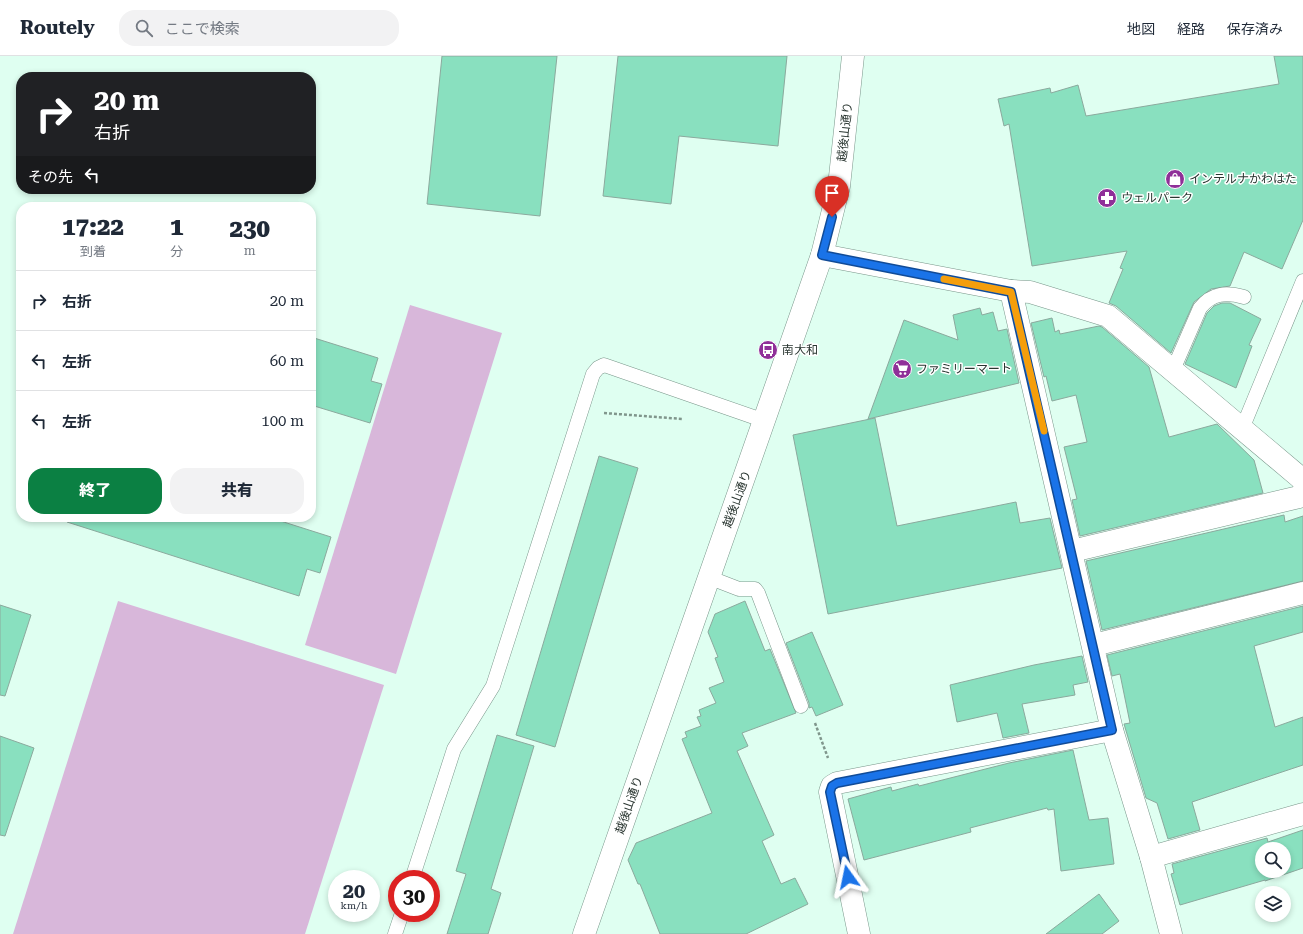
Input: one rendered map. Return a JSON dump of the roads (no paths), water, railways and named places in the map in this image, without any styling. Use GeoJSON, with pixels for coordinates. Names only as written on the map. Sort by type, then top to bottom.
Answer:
{"type":"FeatureCollection","features":[{"type":"Feature","properties":{"kind":"street","name":"越後山通り"},"geometry":{"type":"LineString","coordinates":[[584,934],[822,255],[839,186],[853,56]]}},
{"type":"Feature","properties":{"kind":"street"},"geometry":{"type":"LineString","coordinates":[[822,255],[1011,292],[1030,292],[1108,316],[1303,480]]}},
{"type":"Feature","properties":{"kind":"street"},"geometry":{"type":"LineString","coordinates":[[1011,292],[1094,645],[1112,730],[1151,857],[1171,934]]}},
{"type":"Feature","properties":{"kind":"street"},"geometry":{"type":"LineString","coordinates":[[1072,551],[1299,497],[1303,492]]}},
{"type":"Feature","properties":{"kind":"street"},"geometry":{"type":"LineString","coordinates":[[1094,645],[1303,594]]}},
{"type":"Feature","properties":{"kind":"street"},"geometry":{"type":"LineString","coordinates":[[859,934],[830,792],[832,786],[837,783],[1112,730]]}},
{"type":"Feature","properties":{"kind":"street"},"geometry":{"type":"LineString","coordinates":[[1151,857],[1303,814]]}},
{"type":"Feature","properties":{"kind":"lane"},"geometry":{"type":"LineString","coordinates":[[1242,429],[1303,281]]}},
{"type":"Feature","properties":{"kind":"lane"},"geometry":{"type":"LineString","coordinates":[[1173,370],[1200,308],[1205,301],[1222,294],[1230,293],[1244,297]]}},
{"type":"Feature","properties":{"kind":"lane"},"geometry":{"type":"LineString","coordinates":[[415,870],[454,748],[493,686],[593,374],[598,368],[604,365],[765,421]]}},
{"type":"Feature","properties":{"kind":"lane"},"geometry":{"type":"LineString","coordinates":[[708,577],[739,589],[755,589],[758,593],[801,706]]}},
{"type":"Feature","properties":{"kind":"lane"},"geometry":{"type":"LineString","coordinates":[[395,934],[399,922]]}},
{"type":"Feature","properties":{"kind":"place","name":"インテルナかわはた"},"geometry":{"type":"Point","coordinates":[1175,179]}},
{"type":"Feature","properties":{"kind":"place","name":"ウェルパーク"},"geometry":{"type":"Point","coordinates":[1107,198]}},
{"type":"Feature","properties":{"kind":"place","name":"南大和"},"geometry":{"type":"Point","coordinates":[768,350]}},
{"type":"Feature","properties":{"kind":"place","name":"ファミリーマート"},"geometry":{"type":"Point","coordinates":[902,369]}}]}
